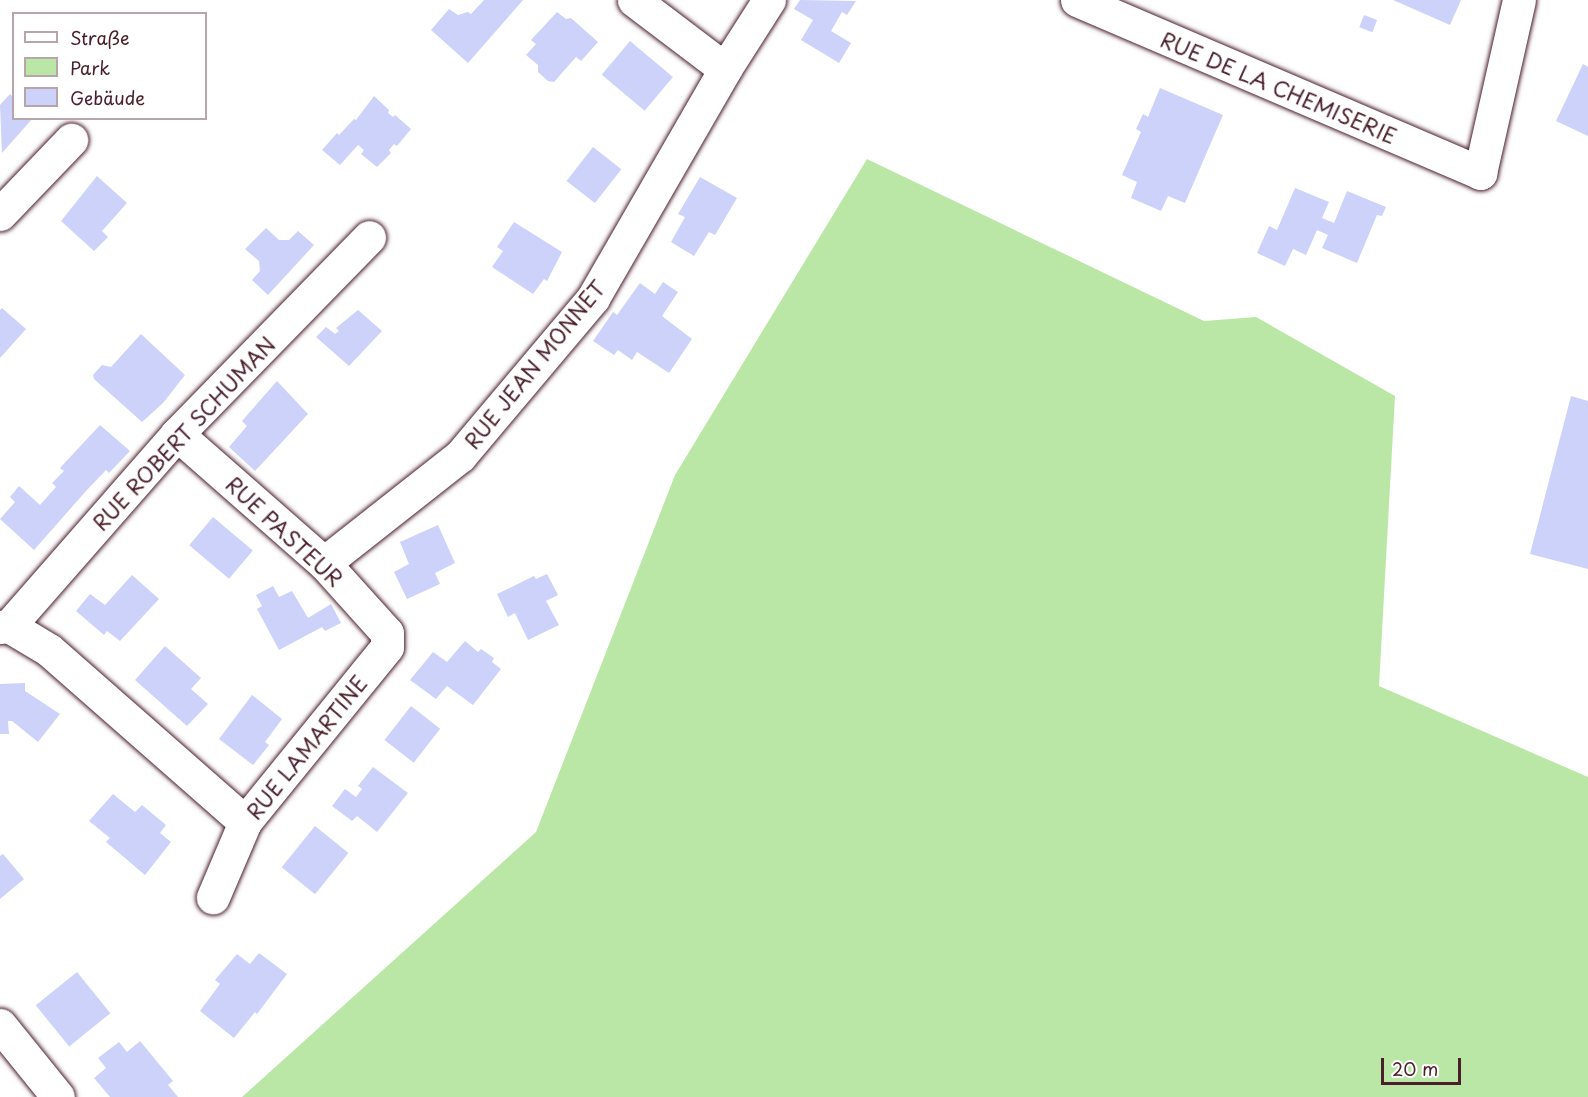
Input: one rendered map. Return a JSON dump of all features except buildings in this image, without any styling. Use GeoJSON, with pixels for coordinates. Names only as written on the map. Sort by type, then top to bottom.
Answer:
{"type":"FeatureCollection","features":[{"type":"Feature","properties":{"kind":"street"},"geometry":{"type":"LineString","coordinates":[[634,0],[725,69]]}},
{"type":"Feature","properties":{"kind":"street","name":"RUE JEAN MONNET"},"geometry":{"type":"LineString","coordinates":[[324,563],[460,456],[593,298],[725,69],[769,0]]}},
{"type":"Feature","properties":{"kind":"street","name":"RUE DE LA CHEMISERIE"},"geometry":{"type":"LineString","coordinates":[[1077,0],[1480,173],[1520,0]]}},
{"type":"Feature","properties":{"kind":"street"},"geometry":{"type":"LineString","coordinates":[[0,214],[71,140]]}},
{"type":"Feature","properties":{"kind":"street","name":"RUE ROBERT SCHUMAN"},"geometry":{"type":"LineString","coordinates":[[4,626],[177,434],[369,237]]}},
{"type":"Feature","properties":{"kind":"street","name":"RUE PASTEUR"},"geometry":{"type":"LineString","coordinates":[[177,434],[324,563],[387,633]]}},
{"type":"Feature","properties":{"kind":"street"},"geometry":{"type":"LineString","coordinates":[[4,626],[49,650],[246,822]]}},
{"type":"Feature","properties":{"kind":"street","name":"RUE LAMARTINE"},"geometry":{"type":"LineString","coordinates":[[213,897],[246,822],[387,647],[387,633]]}},
{"type":"Feature","properties":{"kind":"street"},"geometry":{"type":"LineString","coordinates":[[0,1025],[58,1097]]}},
{"type":"Feature","properties":{"kind":"green space"},"geometry":{"type":"Polygon","coordinates":[[[867,159],[1204,321],[1256,317],[1395,396],[1379,686],[1588,777],[1588,1097],[242,1097],[536,832],[675,475],[867,159]]]}}]}
